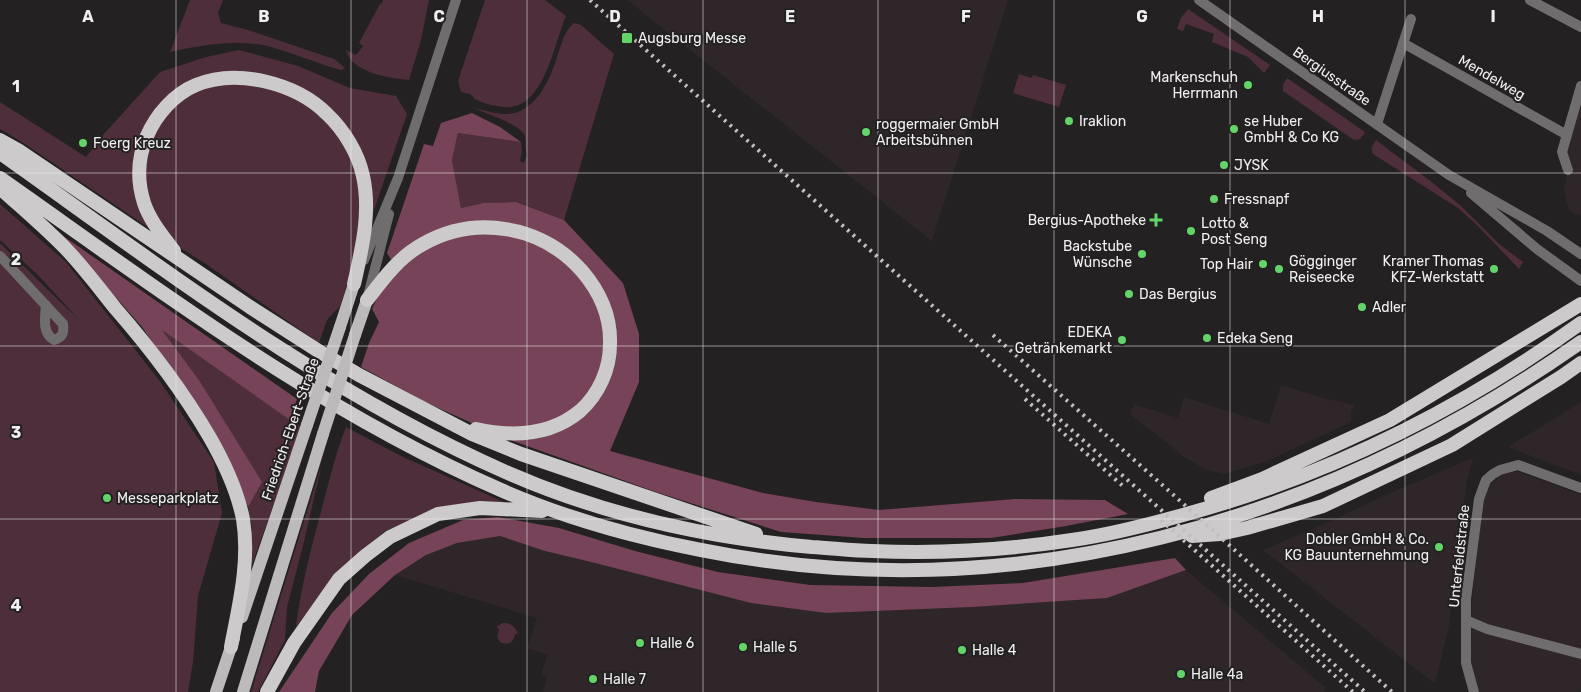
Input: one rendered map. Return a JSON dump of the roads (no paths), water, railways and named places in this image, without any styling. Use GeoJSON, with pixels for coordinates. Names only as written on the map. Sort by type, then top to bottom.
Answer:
{"type":"FeatureCollection","features":[{"type":"Feature","properties":{"kind":"highway"},"geometry":{"type":"LineString","coordinates":[[178,258],[150,217],[140,186],[140,159],[144,142],[156,118],[182,93],[196,85],[224,79],[260,80],[291,90],[311,101],[327,114],[353,150],[363,176],[366,224],[354,284]]}},
{"type":"Feature","properties":{"kind":"highway"},"geometry":{"type":"LineString","coordinates":[[0,140],[26,155],[250,307],[359,376],[472,434],[521,454],[788,545]]}},
{"type":"Feature","properties":{"kind":"highway"},"geometry":{"type":"LineString","coordinates":[[0,153],[245,326],[310,369],[381,410],[459,450],[512,475],[626,514],[687,530],[788,545],[871,551],[933,552],[995,548],[1074,540],[1153,523],[1212,507],[1270,488],[1327,466],[1383,441],[1491,383],[1581,323]]}},
{"type":"Feature","properties":{"kind":"highway"},"geometry":{"type":"LineString","coordinates":[[0,178],[236,343],[346,412],[451,468],[504,492],[616,531],[734,557],[793,565],[853,570],[930,570],[1007,566],[1084,555],[1159,539],[1219,522],[1278,502],[1392,454],[1447,426],[1501,395],[1581,342]]}},
{"type":"Feature","properties":{"kind":"highway"},"geometry":{"type":"LineString","coordinates":[[0,188],[66,249],[154,353],[194,410],[222,460],[233,485],[242,517],[244,533],[245,564],[231,647]]}},
{"type":"Feature","properties":{"kind":"highway"},"geometry":{"type":"LineString","coordinates":[[367,300],[393,267],[423,244],[455,231],[479,228],[504,229],[527,235],[553,246],[578,266],[600,296],[609,327],[610,354],[605,373],[593,396],[576,414],[555,427],[525,434],[489,432],[437,416]]}},
{"type":"Feature","properties":{"kind":"highway"},"geometry":{"type":"LineString","coordinates":[[1153,523],[1203,501],[1262,479],[1390,420],[1581,304]]}},
{"type":"Feature","properties":{"kind":"highway"},"geometry":{"type":"LineString","coordinates":[[1159,539],[1220,534],[1323,506],[1452,445],[1581,363]]}},
{"type":"Feature","properties":{"kind":"highway"},"geometry":{"type":"LineString","coordinates":[[266,692],[294,643],[339,579],[390,536],[438,514],[480,508],[508,508],[560,513]]}},
{"type":"Feature","properties":{"kind":"main road","name":"Friedrich-Ebert-Straße"},"geometry":{"type":"LineString","coordinates":[[216,692],[354,284]]}},
{"type":"Feature","properties":{"kind":"main road","name":"Friedrich-Ebert-Straße"},"geometry":{"type":"LineString","coordinates":[[243,692],[323,434],[367,300]]}},
{"type":"Feature","properties":{"kind":"street","name":"Friedrich-Ebert-Straße"},"geometry":{"type":"LineString","coordinates":[[367,300],[398,178],[456,0]]}},
{"type":"Feature","properties":{"kind":"street","name":"Bergiusstraße"},"geometry":{"type":"LineString","coordinates":[[1199,0],[1449,175],[1537,249],[1581,281]]}},
{"type":"Feature","properties":{"kind":"street"},"geometry":{"type":"LineString","coordinates":[[1530,0],[1581,27]]}},
{"type":"Feature","properties":{"kind":"street"},"geometry":{"type":"LineString","coordinates":[[1377,124],[1411,19]]}},
{"type":"Feature","properties":{"kind":"street","name":"Mendelweg"},"geometry":{"type":"LineString","coordinates":[[1403,43],[1567,135]]}},
{"type":"Feature","properties":{"kind":"street"},"geometry":{"type":"LineString","coordinates":[[1568,170],[1562,152],[1581,86]]}},
{"type":"Feature","properties":{"kind":"street","name":"Bergiusstraße"},"geometry":{"type":"LineString","coordinates":[[1449,175],[1547,231],[1581,254]]}},
{"type":"Feature","properties":{"kind":"street","name":"Friedrich-Ebert-Straße"},"geometry":{"type":"LineString","coordinates":[[354,284],[398,178]]}},
{"type":"Feature","properties":{"kind":"street"},"geometry":{"type":"LineString","coordinates":[[0,256],[46,305]]}},
{"type":"Feature","properties":{"kind":"street","name":"Unterfeldstraße"},"geometry":{"type":"LineString","coordinates":[[1581,488],[1518,465],[1500,470],[1486,480],[1479,499],[1466,599],[1466,620],[1487,629],[1581,654]]}},
{"type":"Feature","properties":{"kind":"street"},"geometry":{"type":"LineString","coordinates":[[1466,620],[1466,663],[1474,692]]}},
{"type":"Feature","properties":{"kind":"railway"},"geometry":{"type":"LineString","coordinates":[[590,0],[1365,692]]}},
{"type":"Feature","properties":{"kind":"railway"},"geometry":{"type":"LineString","coordinates":[[993,335],[1392,692]]}},
{"type":"Feature","properties":{"kind":"railway"},"geometry":{"type":"LineString","coordinates":[[1025,399],[1124,487]]}},
{"type":"Feature","properties":{"kind":"railway"},"geometry":{"type":"LineString","coordinates":[[1161,520],[1353,692]]}},
{"type":"Feature","properties":{"kind":"place","name":"Augsburg Messe"},"geometry":{"type":"Point","coordinates":[627,38]}},
{"type":"Feature","properties":{"kind":"place","name":"Markenschuh Herrmann"},"geometry":{"type":"Point","coordinates":[1248,85]}},
{"type":"Feature","properties":{"kind":"place","name":"Iraklion"},"geometry":{"type":"Point","coordinates":[1069,121]}},
{"type":"Feature","properties":{"kind":"place","name":"se Huber GmbH & Co KG"},"geometry":{"type":"Point","coordinates":[1234,129]}},
{"type":"Feature","properties":{"kind":"place","name":"roggermaier GmbH Arbeitsbühnen"},"geometry":{"type":"Point","coordinates":[866,132]}},
{"type":"Feature","properties":{"kind":"place","name":"Foerg Kreuz"},"geometry":{"type":"Point","coordinates":[83,143]}},
{"type":"Feature","properties":{"kind":"place","name":"JYSK"},"geometry":{"type":"Point","coordinates":[1224,165]}},
{"type":"Feature","properties":{"kind":"place","name":"Fressnapf"},"geometry":{"type":"Point","coordinates":[1214,199]}},
{"type":"Feature","properties":{"kind":"place","name":"Bergius-Apotheke"},"geometry":{"type":"Point","coordinates":[1156,220]}},
{"type":"Feature","properties":{"kind":"place","name":"Lotto & Post Seng"},"geometry":{"type":"Point","coordinates":[1191,231]}},
{"type":"Feature","properties":{"kind":"place","name":"Backstube Wünsche"},"geometry":{"type":"Point","coordinates":[1142,254]}},
{"type":"Feature","properties":{"kind":"place","name":"Top Hair"},"geometry":{"type":"Point","coordinates":[1263,264]}},
{"type":"Feature","properties":{"kind":"place","name":"Gögginger Reiseecke"},"geometry":{"type":"Point","coordinates":[1279,269]}},
{"type":"Feature","properties":{"kind":"place","name":"Kramer Thomas KFZ-Werkstatt"},"geometry":{"type":"Point","coordinates":[1494,269]}},
{"type":"Feature","properties":{"kind":"place","name":"Das Bergius"},"geometry":{"type":"Point","coordinates":[1129,294]}},
{"type":"Feature","properties":{"kind":"place","name":"Adler"},"geometry":{"type":"Point","coordinates":[1362,307]}},
{"type":"Feature","properties":{"kind":"place","name":"Edeka Seng"},"geometry":{"type":"Point","coordinates":[1207,338]}},
{"type":"Feature","properties":{"kind":"place","name":"EDEKA Getränkemarkt"},"geometry":{"type":"Point","coordinates":[1122,340]}},
{"type":"Feature","properties":{"kind":"place","name":"Messeparkplatz"},"geometry":{"type":"Point","coordinates":[107,498]}},
{"type":"Feature","properties":{"kind":"place","name":"Dobler GmbH & Co. KG Bauunternehmung"},"geometry":{"type":"Point","coordinates":[1439,547]}},
{"type":"Feature","properties":{"kind":"place","name":"Halle 6"},"geometry":{"type":"Point","coordinates":[640,643]}},
{"type":"Feature","properties":{"kind":"place","name":"Halle 5"},"geometry":{"type":"Point","coordinates":[743,647]}},
{"type":"Feature","properties":{"kind":"place","name":"Halle 4"},"geometry":{"type":"Point","coordinates":[962,650]}},
{"type":"Feature","properties":{"kind":"place","name":"Halle 4a"},"geometry":{"type":"Point","coordinates":[1181,674]}},
{"type":"Feature","properties":{"kind":"place","name":"Halle 7"},"geometry":{"type":"Point","coordinates":[593,679]}}]}
